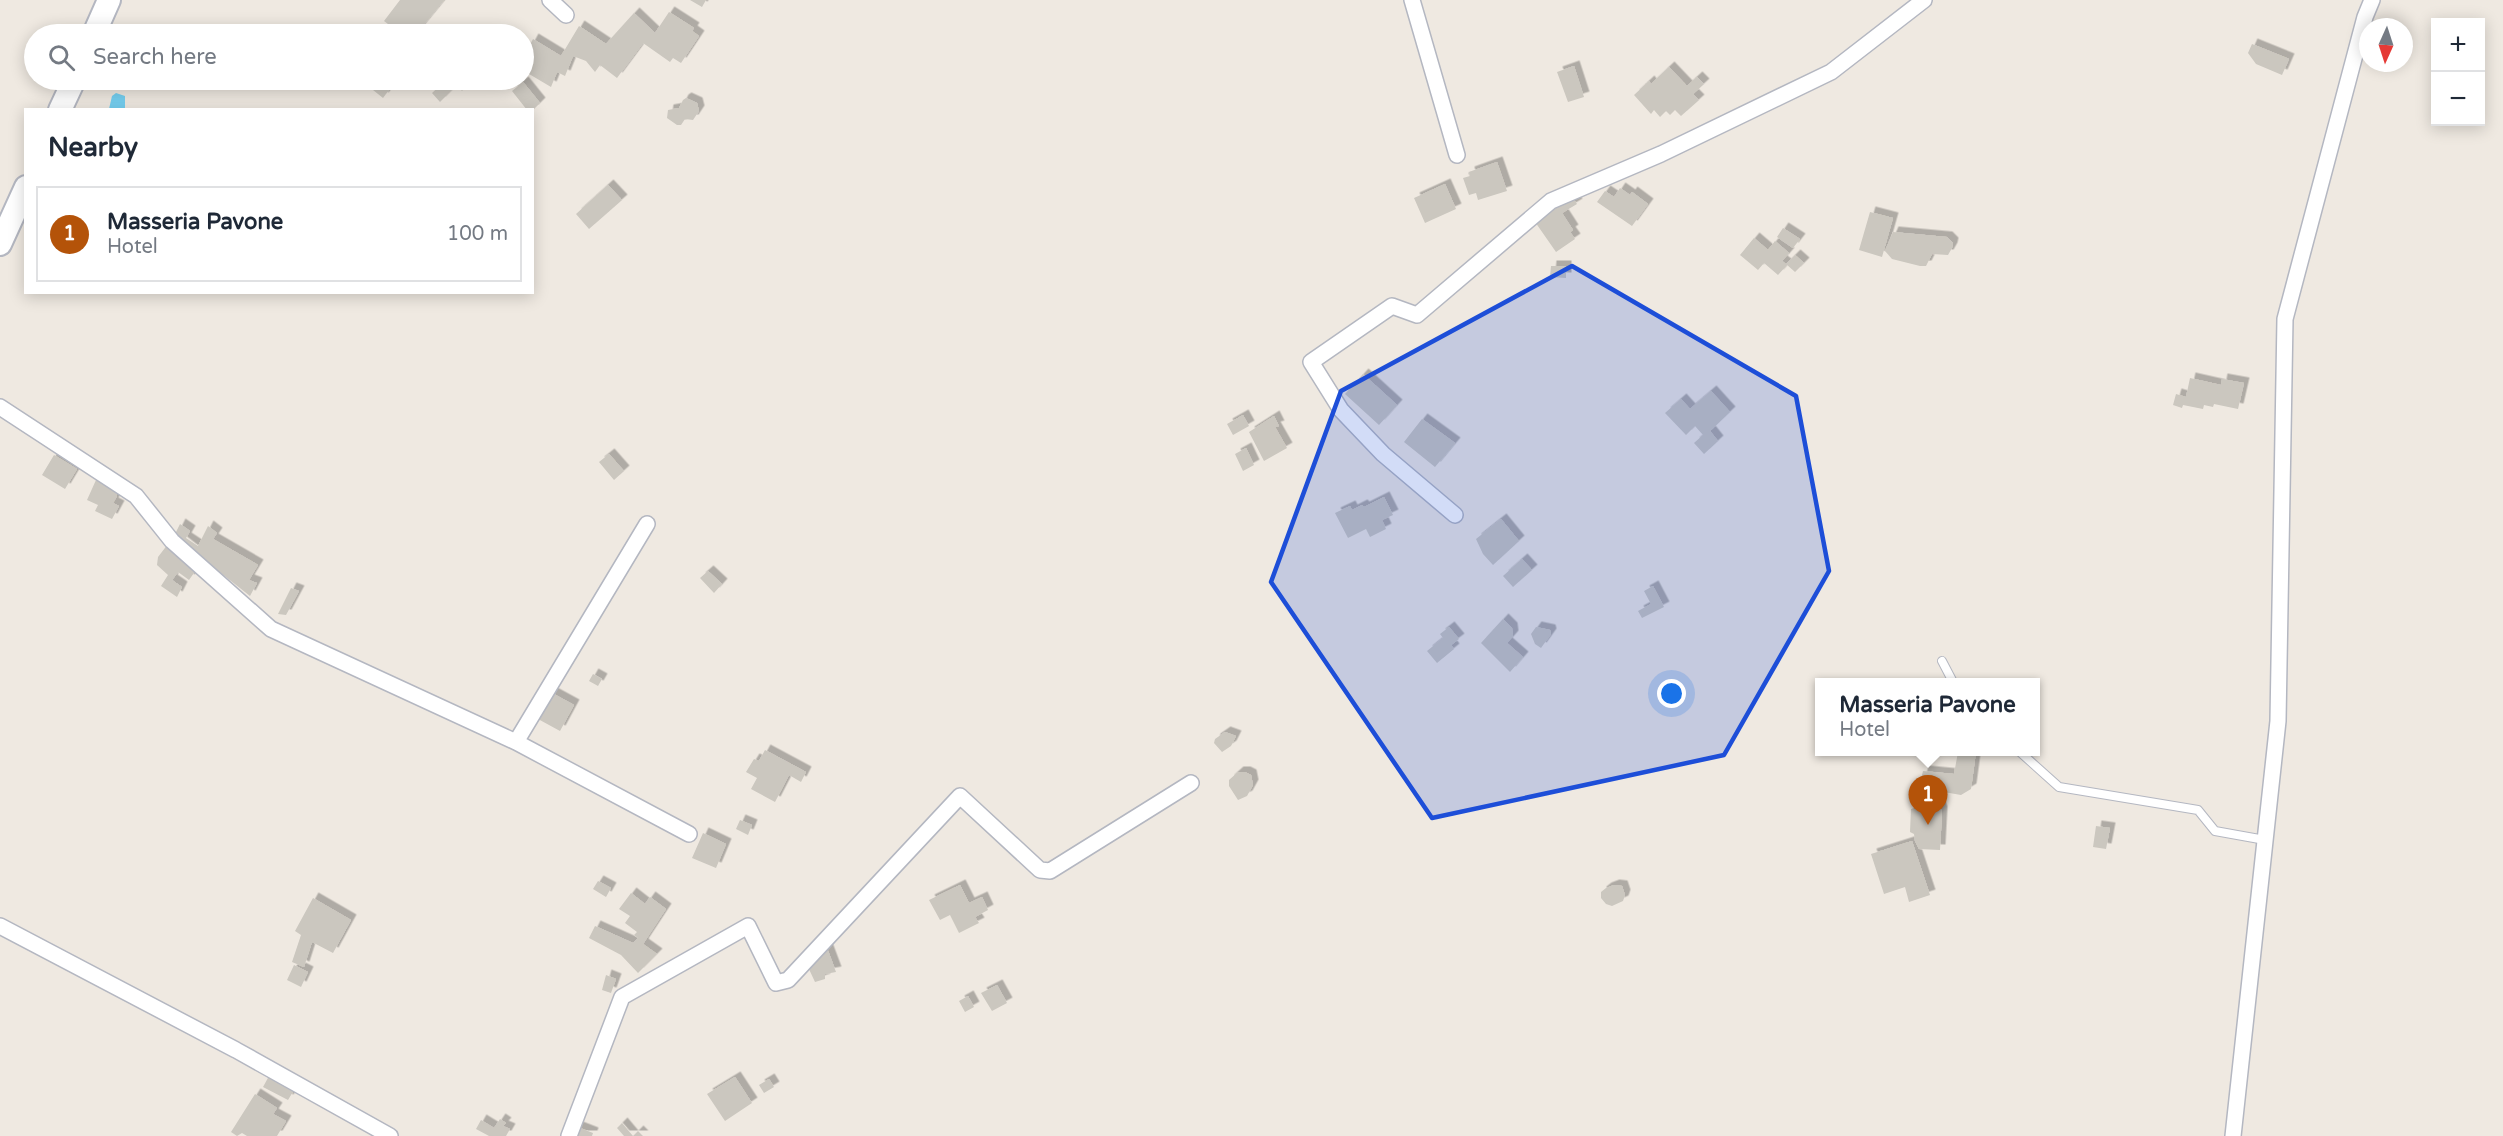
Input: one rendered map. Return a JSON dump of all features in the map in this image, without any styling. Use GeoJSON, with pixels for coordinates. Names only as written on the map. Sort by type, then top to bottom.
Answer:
{"type":"FeatureCollection","features":[{"type":"Feature","properties":{"kind":"street"},"geometry":{"type":"LineString","coordinates":[[98,24],[109,0]]}},
{"type":"Feature","properties":{"kind":"street"},"geometry":{"type":"LineString","coordinates":[[550,0],[566,15]]}},
{"type":"Feature","properties":{"kind":"street"},"geometry":{"type":"LineString","coordinates":[[1412,0],[1457,155]]}},
{"type":"Feature","properties":{"kind":"street"},"geometry":{"type":"LineString","coordinates":[[1455,515],[1383,454],[1341,410],[1311,362],[1392,306],[1417,315],[1551,201],[1661,154],[1831,72],[1924,0]]}},
{"type":"Feature","properties":{"kind":"street"},"geometry":{"type":"LineString","coordinates":[[2233,1136],[2278,721],[2285,319],[2365,16],[2372,0]]}},
{"type":"Feature","properties":{"kind":"street"},"geometry":{"type":"LineString","coordinates":[[61,108],[69,90]]}},
{"type":"Feature","properties":{"kind":"street"},"geometry":{"type":"LineString","coordinates":[[0,244],[24,191]]}},
{"type":"Feature","properties":{"kind":"street"},"geometry":{"type":"LineString","coordinates":[[0,407],[136,496],[172,541],[271,628],[516,742],[689,834]]}},
{"type":"Feature","properties":{"kind":"street"},"geometry":{"type":"LineString","coordinates":[[516,742],[646,524]]}},
{"type":"Feature","properties":{"kind":"street"},"geometry":{"type":"LineString","coordinates":[[569,1136],[622,997],[748,926],[776,983],[788,980],[960,796],[1040,870],[1050,871],[1191,783]]}},
{"type":"Feature","properties":{"kind":"street"},"geometry":{"type":"LineString","coordinates":[[0,926],[236,1050],[390,1136]]}},
{"type":"Feature","properties":{"kind":"lane"},"geometry":{"type":"LineString","coordinates":[[1942,661],[1951,678]]}},
{"type":"Feature","properties":{"kind":"lane"},"geometry":{"type":"LineString","coordinates":[[2024,756],[2059,787],[2198,810],[2215,831],[2265,840]]}},
{"type":"Feature","properties":{"kind":"highlighted area"},"geometry":{"type":"Polygon","coordinates":[[[1572,266],[1796,396],[1829,571],[1724,755],[1432,818],[1271,582],[1341,391],[1572,266]]]}},
{"type":"Feature","properties":{"kind":"water"},"geometry":{"type":"Polygon","coordinates":[[[116,93],[125,96],[125,108],[109,108],[112,96],[116,93]]]}},
{"type":"Feature","properties":{"kind":"building"},"geometry":{"type":"Polygon","coordinates":[[[400,0],[444,0],[424,24],[388,24],[384,21],[400,0]]]}},
{"type":"Feature","properties":{"kind":"building"},"geometry":{"type":"Polygon","coordinates":[[[690,0],[706,0],[702,7],[690,0]]]}},
{"type":"Feature","properties":{"kind":"building"},"geometry":{"type":"Polygon","coordinates":[[[669,12],[694,28],[692,31],[699,36],[681,63],[673,58],[670,62],[643,43],[617,78],[600,65],[595,72],[586,61],[573,56],[565,76],[557,72],[551,87],[534,77],[534,40],[561,56],[579,26],[606,44],[634,13],[655,33],[669,12]]]}},
{"type":"Feature","properties":{"kind":"building"},"geometry":{"type":"Polygon","coordinates":[[[2252,44],[2289,59],[2282,75],[2256,64],[2248,53],[2252,44]]]}},
{"type":"Feature","properties":{"kind":"building"},"geometry":{"type":"Polygon","coordinates":[[[1574,66],[1584,97],[1568,102],[1557,72],[1574,66]]]}},
{"type":"Feature","properties":{"kind":"building"},"geometry":{"type":"Polygon","coordinates":[[[1669,67],[1687,86],[1697,77],[1704,84],[1693,94],[1699,100],[1681,116],[1675,110],[1670,115],[1666,111],[1660,117],[1654,110],[1651,114],[1634,95],[1649,81],[1651,84],[1669,67]]]}},
{"type":"Feature","properties":{"kind":"building"},"geometry":{"type":"Polygon","coordinates":[[[373,90],[389,90],[383,98],[373,90]]]}},
{"type":"Feature","properties":{"kind":"building"},"geometry":{"type":"Polygon","coordinates":[[[435,90],[452,90],[440,102],[432,93],[435,90]]]}},
{"type":"Feature","properties":{"kind":"building"},"geometry":{"type":"Polygon","coordinates":[[[529,90],[540,103],[534,109],[525,108],[512,91],[529,90]]]}},
{"type":"Feature","properties":{"kind":"building"},"geometry":{"type":"Polygon","coordinates":[[[686,98],[697,103],[699,111],[693,120],[685,119],[681,125],[677,125],[667,118],[668,110],[679,108],[686,98]]]}},
{"type":"Feature","properties":{"kind":"building"},"geometry":{"type":"Polygon","coordinates":[[[1497,162],[1507,191],[1478,200],[1476,193],[1469,195],[1463,178],[1470,176],[1469,172],[1497,162]]]}},
{"type":"Feature","properties":{"kind":"building"},"geometry":{"type":"Polygon","coordinates":[[[1445,184],[1456,209],[1425,223],[1414,198],[1445,184]]]}},
{"type":"Feature","properties":{"kind":"building"},"geometry":{"type":"Polygon","coordinates":[[[608,185],[622,200],[589,229],[576,214],[608,185]]]}},
{"type":"Feature","properties":{"kind":"building"},"geometry":{"type":"Polygon","coordinates":[[[1620,188],[1630,195],[1632,192],[1648,204],[1632,226],[1597,202],[1605,191],[1614,197],[1620,188]]]}},
{"type":"Feature","properties":{"kind":"building"},"geometry":{"type":"Polygon","coordinates":[[[1570,194],[1577,204],[1562,213],[1573,230],[1570,232],[1575,239],[1556,252],[1533,219],[1570,194]]]}},
{"type":"Feature","properties":{"kind":"building"},"geometry":{"type":"Polygon","coordinates":[[[1870,212],[1893,218],[1882,257],[1859,250],[1870,212]]]}},
{"type":"Feature","properties":{"kind":"building"},"geometry":{"type":"Polygon","coordinates":[[[1783,228],[1800,239],[1793,248],[1777,237],[1783,228]]]}},
{"type":"Feature","properties":{"kind":"building"},"geometry":{"type":"Polygon","coordinates":[[[1893,232],[1947,237],[1953,243],[1952,248],[1948,255],[1932,254],[1926,266],[1892,259],[1885,251],[1893,232]]]}},
{"type":"Feature","properties":{"kind":"building"},"geometry":{"type":"Polygon","coordinates":[[[1754,238],[1768,250],[1775,241],[1789,253],[1782,261],[1787,265],[1778,275],[1764,263],[1758,270],[1740,255],[1754,238]]]}},
{"type":"Feature","properties":{"kind":"building"},"geometry":{"type":"Polygon","coordinates":[[[1795,255],[1804,263],[1795,272],[1786,264],[1795,255]]]}},
{"type":"Feature","properties":{"kind":"building"},"geometry":{"type":"Polygon","coordinates":[[[1551,266],[1566,266],[1566,278],[1550,277],[1551,266]]]}},
{"type":"Feature","properties":{"kind":"building"},"geometry":{"type":"Polygon","coordinates":[[[1363,374],[1397,405],[1379,425],[1345,394],[1363,374]]]}},
{"type":"Feature","properties":{"kind":"building"},"geometry":{"type":"Polygon","coordinates":[[[2190,378],[2221,385],[2222,379],[2244,383],[2238,409],[2214,404],[2213,407],[2204,405],[2203,409],[2173,405],[2176,394],[2186,397],[2190,378]]]}},
{"type":"Feature","properties":{"kind":"building"},"geometry":{"type":"Polygon","coordinates":[[[1711,391],[1730,412],[1710,431],[1718,441],[1704,454],[1694,443],[1703,435],[1695,426],[1686,435],[1665,413],[1681,399],[1690,409],[1711,391]]]}},
{"type":"Feature","properties":{"kind":"building"},"geometry":{"type":"Polygon","coordinates":[[[1243,415],[1249,426],[1233,435],[1227,424],[1243,415]]]}},
{"type":"Feature","properties":{"kind":"building"},"geometry":{"type":"Polygon","coordinates":[[[1274,416],[1279,426],[1275,427],[1287,448],[1264,461],[1249,432],[1274,416]]]}},
{"type":"Feature","properties":{"kind":"building"},"geometry":{"type":"Polygon","coordinates":[[[1422,419],[1455,443],[1435,467],[1404,442],[1422,419]]]}},
{"type":"Feature","properties":{"kind":"building"},"geometry":{"type":"Polygon","coordinates":[[[1246,448],[1254,465],[1243,471],[1235,454],[1246,448]]]}},
{"type":"Feature","properties":{"kind":"building"},"geometry":{"type":"Polygon","coordinates":[[[609,454],[624,471],[614,480],[599,462],[609,454]]]}},
{"type":"Feature","properties":{"kind":"building"},"geometry":{"type":"Polygon","coordinates":[[[54,455],[77,469],[65,489],[42,475],[54,455]]]}},
{"type":"Feature","properties":{"kind":"building"},"geometry":{"type":"Polygon","coordinates":[[[96,480],[116,491],[117,496],[113,503],[119,506],[112,519],[95,511],[98,505],[87,500],[96,480]]]}},
{"type":"Feature","properties":{"kind":"building"},"geometry":{"type":"Polygon","coordinates":[[[1384,497],[1393,515],[1382,520],[1386,529],[1370,537],[1366,529],[1348,538],[1335,513],[1350,506],[1352,510],[1362,505],[1364,507],[1384,497]]]}},
{"type":"Feature","properties":{"kind":"building"},"geometry":{"type":"Polygon","coordinates":[[[1501,519],[1519,541],[1493,565],[1483,554],[1476,539],[1501,519]]]}},
{"type":"Feature","properties":{"kind":"building"},"geometry":{"type":"Polygon","coordinates":[[[180,524],[190,531],[186,538],[198,546],[208,526],[217,533],[213,539],[258,565],[249,580],[257,583],[250,596],[174,536],[180,524]]]}},
{"type":"Feature","properties":{"kind":"building"},"geometry":{"type":"Polygon","coordinates":[[[168,544],[176,552],[176,557],[196,570],[189,580],[178,572],[172,580],[182,587],[177,597],[161,586],[168,575],[157,565],[158,557],[168,544]]]}},
{"type":"Feature","properties":{"kind":"building"},"geometry":{"type":"Polygon","coordinates":[[[1522,559],[1532,570],[1513,587],[1503,576],[1522,559]]]}},
{"type":"Feature","properties":{"kind":"building"},"geometry":{"type":"Polygon","coordinates":[[[708,571],[722,584],[714,593],[700,578],[708,571]]]}},
{"type":"Feature","properties":{"kind":"building"},"geometry":{"type":"Polygon","coordinates":[[[1653,586],[1664,607],[1642,618],[1638,611],[1651,604],[1644,591],[1653,586]]]}},
{"type":"Feature","properties":{"kind":"building"},"geometry":{"type":"Polygon","coordinates":[[[291,588],[299,591],[286,615],[278,614],[291,588]]]}},
{"type":"Feature","properties":{"kind":"building"},"geometry":{"type":"Polygon","coordinates":[[[1503,619],[1512,628],[1513,636],[1507,643],[1523,657],[1510,672],[1481,643],[1503,619]]]}},
{"type":"Feature","properties":{"kind":"building"},"geometry":{"type":"Polygon","coordinates":[[[1449,627],[1459,639],[1451,645],[1454,649],[1437,663],[1427,651],[1443,638],[1440,634],[1449,627]]]}},
{"type":"Feature","properties":{"kind":"building"},"geometry":{"type":"Polygon","coordinates":[[[1536,627],[1550,630],[1551,634],[1541,648],[1535,644],[1531,634],[1536,627]]]}},
{"type":"Feature","properties":{"kind":"building"},"geometry":{"type":"Polygon","coordinates":[[[593,674],[602,679],[598,686],[589,681],[593,674]]]}},
{"type":"Feature","properties":{"kind":"building"},"geometry":{"type":"Polygon","coordinates":[[[552,693],[574,705],[560,731],[538,719],[552,693]]]}},
{"type":"Feature","properties":{"kind":"building"},"geometry":{"type":"Polygon","coordinates":[[[1225,732],[1236,736],[1231,746],[1222,752],[1214,743],[1215,739],[1225,732]]]}},
{"type":"Feature","properties":{"kind":"building"},"geometry":{"type":"Polygon","coordinates":[[[765,750],[806,772],[801,782],[789,775],[775,802],[751,789],[757,778],[746,772],[754,759],[759,761],[765,750]]]}},
{"type":"Feature","properties":{"kind":"building"},"geometry":{"type":"Polygon","coordinates":[[[1957,756],[1975,756],[1971,789],[1961,795],[1921,788],[1923,771],[1954,774],[1957,756]]]}},
{"type":"Feature","properties":{"kind":"building"},"geometry":{"type":"Polygon","coordinates":[[[1238,772],[1251,775],[1253,785],[1247,796],[1238,800],[1229,786],[1229,780],[1238,772]]]}},
{"type":"Feature","properties":{"kind":"building"},"geometry":{"type":"Polygon","coordinates":[[[1938,800],[1942,812],[1940,850],[1919,849],[1914,834],[1910,832],[1911,809],[1938,800]]]}},
{"type":"Feature","properties":{"kind":"building"},"geometry":{"type":"Polygon","coordinates":[[[740,820],[752,825],[748,835],[736,829],[740,820]]]}},
{"type":"Feature","properties":{"kind":"building"},"geometry":{"type":"Polygon","coordinates":[[[2096,826],[2110,828],[2106,849],[2093,847],[2096,826]]]}},
{"type":"Feature","properties":{"kind":"building"},"geometry":{"type":"Polygon","coordinates":[[[703,833],[726,844],[716,868],[692,858],[703,833]]]}},
{"type":"Feature","properties":{"kind":"building"},"geometry":{"type":"Polygon","coordinates":[[[1912,841],[1930,895],[1909,902],[1905,887],[1884,894],[1871,854],[1912,841]]]}},
{"type":"Feature","properties":{"kind":"building"},"geometry":{"type":"Polygon","coordinates":[[[598,881],[611,888],[606,897],[593,889],[598,881]]]}},
{"type":"Feature","properties":{"kind":"building"},"geometry":{"type":"Polygon","coordinates":[[[960,885],[969,903],[982,897],[988,910],[975,917],[979,923],[959,933],[950,915],[940,920],[929,900],[960,885]]]}},
{"type":"Feature","properties":{"kind":"building"},"geometry":{"type":"Polygon","coordinates":[[[1614,885],[1622,886],[1625,895],[1623,901],[1612,906],[1606,904],[1601,898],[1601,892],[1614,885]]]}},
{"type":"Feature","properties":{"kind":"building"},"geometry":{"type":"Polygon","coordinates":[[[631,893],[645,904],[650,897],[666,909],[643,944],[657,954],[638,973],[621,955],[589,938],[595,926],[633,943],[638,938],[634,935],[637,932],[625,923],[630,916],[619,909],[631,893]]]}},
{"type":"Feature","properties":{"kind":"building"},"geometry":{"type":"Polygon","coordinates":[[[313,898],[351,920],[333,953],[312,942],[304,967],[292,962],[301,935],[295,931],[313,898]]]}},
{"type":"Feature","properties":{"kind":"building"},"geometry":{"type":"Polygon","coordinates":[[[827,948],[836,972],[825,974],[825,979],[815,982],[808,967],[827,948]]]}},
{"type":"Feature","properties":{"kind":"building"},"geometry":{"type":"Polygon","coordinates":[[[294,965],[308,972],[301,987],[287,980],[294,965]]]}},
{"type":"Feature","properties":{"kind":"building"},"geometry":{"type":"Polygon","coordinates":[[[606,975],[616,979],[611,993],[602,990],[606,975]]]}},
{"type":"Feature","properties":{"kind":"building"},"geometry":{"type":"Polygon","coordinates":[[[997,985],[1007,1003],[992,1011],[981,993],[997,985]]]}},
{"type":"Feature","properties":{"kind":"building"},"geometry":{"type":"Polygon","coordinates":[[[968,996],[974,1007],[965,1012],[959,1001],[968,996]]]}},
{"type":"Feature","properties":{"kind":"building"},"geometry":{"type":"Polygon","coordinates":[[[269,1076],[294,1090],[288,1100],[263,1087],[269,1076]]]}},
{"type":"Feature","properties":{"kind":"building"},"geometry":{"type":"Polygon","coordinates":[[[735,1077],[752,1103],[725,1121],[707,1094],[735,1077]]]}},
{"type":"Feature","properties":{"kind":"building"},"geometry":{"type":"Polygon","coordinates":[[[769,1079],[774,1087],[764,1093],[759,1085],[769,1079]]]}},
{"type":"Feature","properties":{"kind":"building"},"geometry":{"type":"Polygon","coordinates":[[[255,1094],[277,1108],[273,1114],[286,1121],[277,1136],[247,1136],[242,1133],[237,1136],[231,1132],[255,1094]]]}},
{"type":"Feature","properties":{"kind":"building"},"geometry":{"type":"Polygon","coordinates":[[[500,1119],[506,1123],[503,1126],[510,1129],[506,1136],[489,1136],[476,1129],[481,1120],[494,1128],[500,1119]]]}},
{"type":"Feature","properties":{"kind":"building"},"geometry":{"type":"Polygon","coordinates":[[[622,1123],[633,1136],[624,1136],[617,1128],[622,1123]]]}},
{"type":"Feature","properties":{"kind":"building"},"geometry":{"type":"Polygon","coordinates":[[[575,1126],[593,1133],[592,1136],[571,1136],[575,1126]]]}},
{"type":"Feature","properties":{"kind":"building"},"geometry":{"type":"Polygon","coordinates":[[[638,1131],[643,1136],[633,1136],[638,1131]]]}},
{"type":"Feature","properties":{"kind":"place","name":"Masseria Pavone"},"geometry":{"type":"Point","coordinates":[1928,825]}}]}
